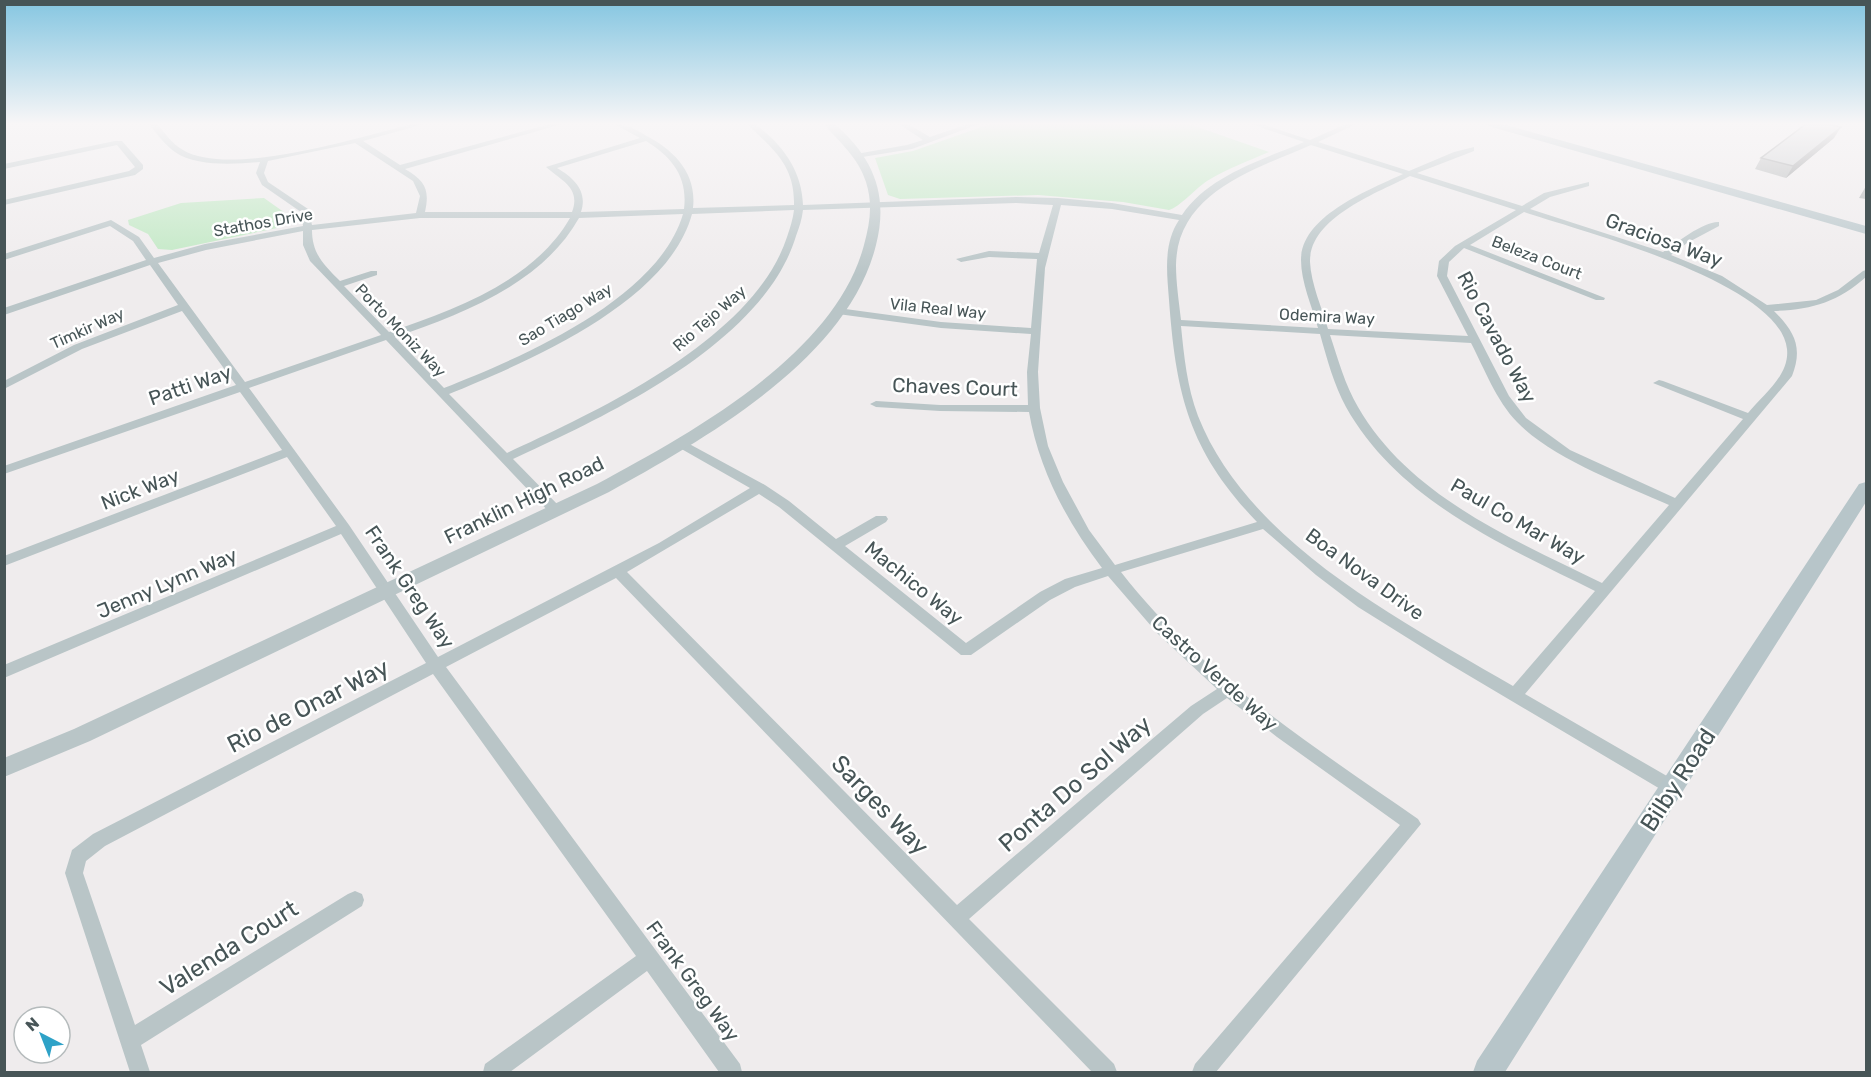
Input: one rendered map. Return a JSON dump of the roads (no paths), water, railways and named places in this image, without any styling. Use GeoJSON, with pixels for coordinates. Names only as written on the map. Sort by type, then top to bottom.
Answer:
{"type":"FeatureCollection","features":[{"type":"Feature","properties":{"kind":"main road"},"geometry":{"type":"LineString","coordinates":[[1669,174],[1866,228]]}},
{"type":"Feature","properties":{"kind":"main road"},"geometry":{"type":"LineString","coordinates":[[1681,174],[1866,228]]}},
{"type":"Feature","properties":{"kind":"main road"},"geometry":{"type":"LineString","coordinates":[[1708,174],[1798,208]]}},
{"type":"Feature","properties":{"kind":"main road"},"geometry":{"type":"LineString","coordinates":[[1675,176],[1718,192],[1866,235]]}},
{"type":"Feature","properties":{"kind":"main road","name":"Bilby Road"},"geometry":{"type":"LineString","coordinates":[[1488,1072],[1866,488]]}},
{"type":"Feature","properties":{"kind":"street"},"geometry":{"type":"LineString","coordinates":[[4,203],[127,174]]}},
{"type":"Feature","properties":{"kind":"street","name":"Porto Moniz Way"},"geometry":{"type":"LineString","coordinates":[[260,174],[262,179],[305,211],[308,217],[308,249],[313,259],[556,511]]}},
{"type":"Feature","properties":{"kind":"street"},"geometry":{"type":"LineString","coordinates":[[409,174],[422,188],[424,204],[420,215]]}},
{"type":"Feature","properties":{"kind":"street"},"geometry":{"type":"LineString","coordinates":[[561,174],[577,189],[579,205],[576,215]]}},
{"type":"Feature","properties":{"kind":"street","name":"Sao Tiago Way"},"geometry":{"type":"LineString","coordinates":[[441,393],[541,349],[602,312],[626,294],[658,264],[681,231],[688,211],[689,188],[685,174]]}},
{"type":"Feature","properties":{"kind":"street","name":"Rio Tejo Way"},"geometry":{"type":"LineString","coordinates":[[505,458],[578,424],[648,385],[703,347],[758,296],[782,261],[794,233],[799,207],[797,185],[792,174]]}},
{"type":"Feature","properties":{"kind":"street","name":"Franklin High Road"},"geometry":{"type":"LineString","coordinates":[[4,768],[82,735],[556,511],[628,475],[682,444],[738,407],[818,336],[838,311],[861,274],[874,234],[876,204],[868,174]]}},
{"type":"Feature","properties":{"kind":"street","name":"Boa Nova Drive"},"geometry":{"type":"LineString","coordinates":[[1237,174],[1205,194],[1184,218],[1171,250],[1170,265],[1183,377],[1194,418],[1218,464],[1267,523],[1298,553],[1364,604],[1673,788]]}},
{"type":"Feature","properties":{"kind":"street","name":"Paul Co Mar Way"},"geometry":{"type":"LineString","coordinates":[[1411,174],[1332,215],[1315,231],[1306,251],[1307,273],[1352,407],[1377,443],[1407,473],[1482,527],[1605,590]]}},
{"type":"Feature","properties":{"kind":"street","name":"Graciosa Way"},"geometry":{"type":"LineString","coordinates":[[1413,174],[1664,256],[1723,281],[1764,308],[1781,325],[1789,337],[1794,358],[1786,376],[1515,695]]}},
{"type":"Feature","properties":{"kind":"street","name":"Rio Cavado Way"},"geometry":{"type":"LineString","coordinates":[[1586,184],[1554,193],[1463,245],[1444,261],[1442,276],[1504,397],[1532,430],[1582,462],[1677,504]]}},
{"type":"Feature","properties":{"kind":"street","name":"Stathos Drive"},"geometry":{"type":"LineString","coordinates":[[4,312],[84,282],[152,261],[231,242],[307,228],[420,215],[576,215],[992,200],[1058,201],[1112,206],[1184,218]]}},
{"type":"Feature","properties":{"kind":"street","name":"Castro Verde Way"},"geometry":{"type":"LineString","coordinates":[[1058,201],[1043,256],[1032,383],[1034,409],[1047,461],[1062,495],[1110,570],[1154,622],[1227,690],[1279,731],[1412,824],[1203,1072]]}},
{"type":"Feature","properties":{"kind":"street","name":"Patti Way"},"geometry":{"type":"LineString","coordinates":[[4,470],[388,337],[450,313],[504,285],[554,246],[576,215]]}},
{"type":"Feature","properties":{"kind":"street","name":"Frank Greg Way"},"geometry":{"type":"LineString","coordinates":[[4,256],[111,223],[136,238],[344,528],[436,666],[732,1072]]}},
{"type":"Feature","properties":{"kind":"street"},"geometry":{"type":"LineString","coordinates":[[1664,256],[1684,241],[1716,224]]}},
{"type":"Feature","properties":{"kind":"street","name":"Beleza Court"},"geometry":{"type":"LineString","coordinates":[[1463,245],[1600,298]]}},
{"type":"Feature","properties":{"kind":"street"},"geometry":{"type":"LineString","coordinates":[[961,259],[989,254],[1043,256]]}},
{"type":"Feature","properties":{"kind":"street"},"geometry":{"type":"LineString","coordinates":[[337,285],[374,273]]}},
{"type":"Feature","properties":{"kind":"street"},"geometry":{"type":"LineString","coordinates":[[1764,308],[1806,306],[1832,299],[1866,273]]}},
{"type":"Feature","properties":{"kind":"street","name":"Timkir Way"},"geometry":{"type":"LineString","coordinates":[[4,386],[78,347],[185,306]]}},
{"type":"Feature","properties":{"kind":"street","name":"Vila Real Way"},"geometry":{"type":"LineString","coordinates":[[838,311],[941,325],[1036,331]]}},
{"type":"Feature","properties":{"kind":"street","name":"Odemira Way"},"geometry":{"type":"LineString","coordinates":[[1177,323],[1474,340]]}},
{"type":"Feature","properties":{"kind":"street"},"geometry":{"type":"LineString","coordinates":[[1659,383],[1750,418]]}},
{"type":"Feature","properties":{"kind":"street","name":"Chaves Court"},"geometry":{"type":"LineString","coordinates":[[876,404],[940,408],[1034,409]]}},
{"type":"Feature","properties":{"kind":"street","name":"Machico Way"},"geometry":{"type":"LineString","coordinates":[[682,444],[760,488],[836,545],[966,651],[1045,596],[1070,583],[1267,523]]}},
{"type":"Feature","properties":{"kind":"street","name":"Nick Way"},"geometry":{"type":"LineString","coordinates":[[4,561],[289,452]]}},
{"type":"Feature","properties":{"kind":"street","name":"Rio de Onar Way"},"geometry":{"type":"LineString","coordinates":[[140,1072],[74,873],[78,856],[99,840],[618,571],[760,488]]}},
{"type":"Feature","properties":{"kind":"street"},"geometry":{"type":"LineString","coordinates":[[836,545],[881,519]]}},
{"type":"Feature","properties":{"kind":"street","name":"Jenny Lynn Way"},"geometry":{"type":"LineString","coordinates":[[4,672],[344,528]]}},
{"type":"Feature","properties":{"kind":"street","name":"Sarges Way"},"geometry":{"type":"LineString","coordinates":[[618,571],[1106,1072]]}},
{"type":"Feature","properties":{"kind":"street","name":"Ponta Do Sol Way"},"geometry":{"type":"LineString","coordinates":[[956,918],[1197,710],[1227,690]]}},
{"type":"Feature","properties":{"kind":"street","name":"Valenda Court"},"geometry":{"type":"LineString","coordinates":[[130,1040],[355,900]]}},
{"type":"Feature","properties":{"kind":"street"},"geometry":{"type":"LineString","coordinates":[[493,1072],[649,958]]}}]}
